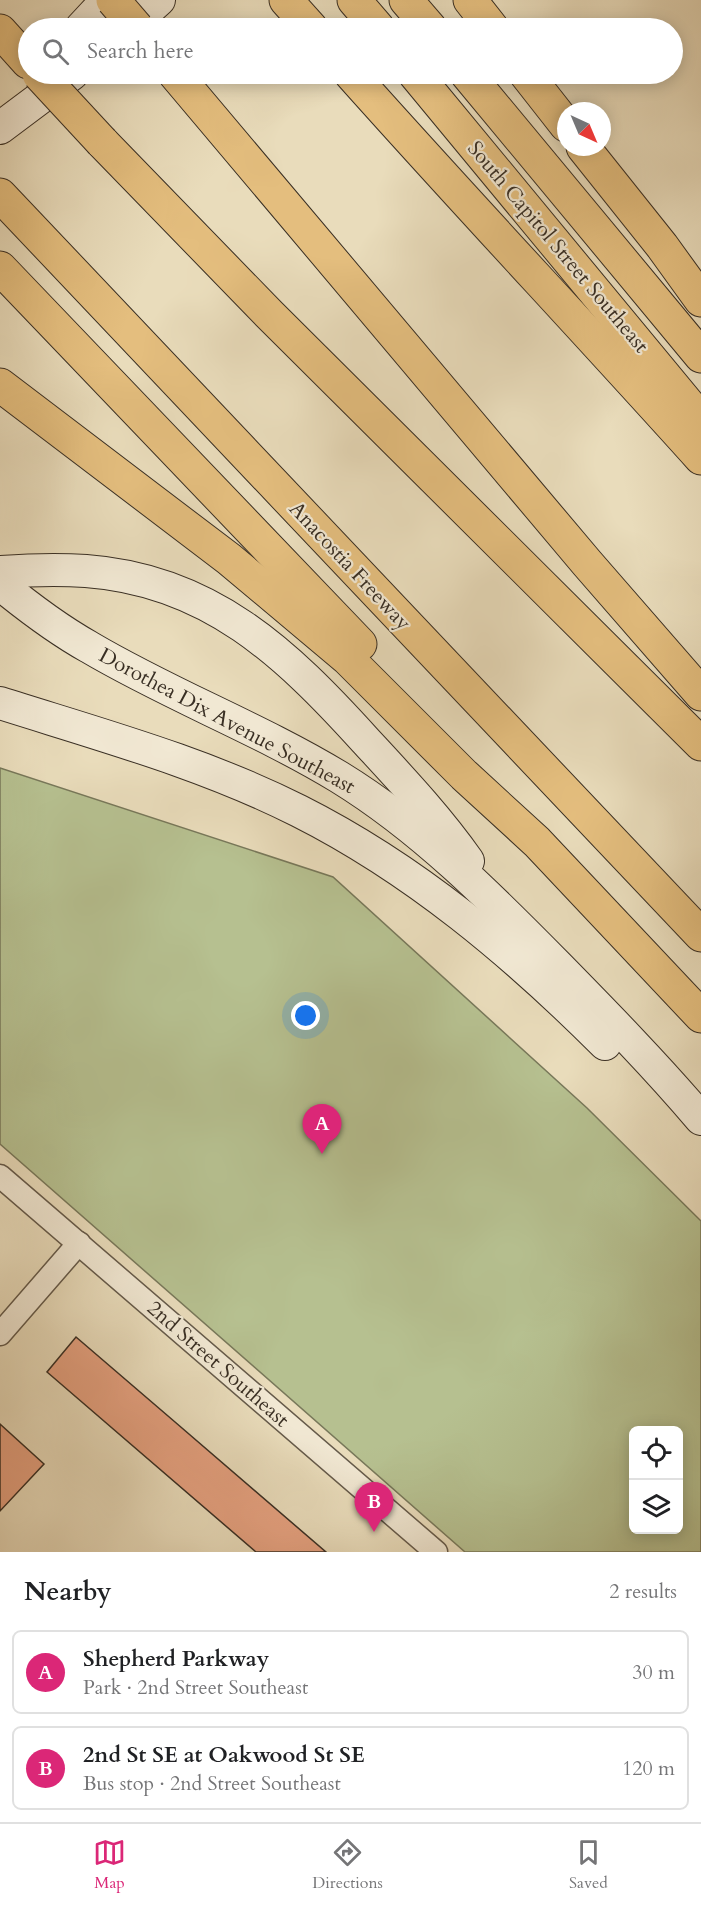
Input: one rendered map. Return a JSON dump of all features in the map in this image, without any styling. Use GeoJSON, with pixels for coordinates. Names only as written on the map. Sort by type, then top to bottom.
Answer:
{"type":"FeatureCollection","features":[{"type":"Feature","properties":{"kind":"main road"},"geometry":{"type":"LineString","coordinates":[[90,18],[107,0]]}},
{"type":"Feature","properties":{"kind":"main road"},"geometry":{"type":"LineString","coordinates":[[113,0],[128,18]]}},
{"type":"Feature","properties":{"kind":"main road"},"geometry":{"type":"LineString","coordinates":[[139,18],[159,0]]}},
{"type":"Feature","properties":{"kind":"main road"},"geometry":{"type":"LineString","coordinates":[[286,0],[302,18]]}},
{"type":"Feature","properties":{"kind":"main road"},"geometry":{"type":"LineString","coordinates":[[354,0],[369,18]]}},
{"type":"Feature","properties":{"kind":"main road"},"geometry":{"type":"LineString","coordinates":[[406,0],[421,18]]}},
{"type":"Feature","properties":{"kind":"main road"},"geometry":{"type":"LineString","coordinates":[[470,0],[484,18]]}},
{"type":"Feature","properties":{"kind":"main road"},"geometry":{"type":"LineString","coordinates":[[0,31],[18,51]]}},
{"type":"Feature","properties":{"kind":"main road"},"geometry":{"type":"LineString","coordinates":[[0,123],[32,84]]}},
{"type":"Feature","properties":{"kind":"main road"},"geometry":{"type":"LineString","coordinates":[[49,84],[102,142],[269,314],[701,744]]}},
{"type":"Feature","properties":{"kind":"main road"},"geometry":{"type":"LineString","coordinates":[[0,128],[59,84]]}},
{"type":"Feature","properties":{"kind":"main road"},"geometry":{"type":"LineString","coordinates":[[183,84],[587,563],[701,694]]}},
{"type":"Feature","properties":{"kind":"main road"},"geometry":{"type":"LineString","coordinates":[[360,84],[701,458]]}},
{"type":"Feature","properties":{"kind":"main road","name":"South Capitol Street Southeast"},"geometry":{"type":"LineString","coordinates":[[423,84],[701,420]]}},
{"type":"Feature","properties":{"kind":"main road"},"geometry":{"type":"LineString","coordinates":[[475,84],[701,356]]}},
{"type":"Feature","properties":{"kind":"main road"},"geometry":{"type":"LineString","coordinates":[[534,84],[557,113]]}},
{"type":"Feature","properties":{"kind":"main road"},"geometry":{"type":"LineString","coordinates":[[591,156],[701,300]]}},
{"type":"Feature","properties":{"kind":"main road","name":"Anacostia Freeway"},"geometry":{"type":"LineString","coordinates":[[0,195],[701,935]]}},
{"type":"Feature","properties":{"kind":"main road"},"geometry":{"type":"LineString","coordinates":[[0,268],[475,763],[537,842]]}},
{"type":"Feature","properties":{"kind":"main road"},"geometry":{"type":"LineString","coordinates":[[0,385],[229,559],[311,626],[385,694],[464,775],[537,842],[701,1016]]}},
{"type":"Feature","properties":{"kind":"main road"},"geometry":{"type":"LineString","coordinates":[[0,572],[86,571],[138,579],[160,585],[206,604],[247,628],[301,673],[443,825],[504,910]]}},
{"type":"Feature","properties":{"kind":"main road","name":"Dorothea Dix Avenue Southeast"},"geometry":{"type":"LineString","coordinates":[[0,584],[38,614],[110,659],[248,727],[340,778],[372,799],[434,847],[504,910],[658,1068],[701,1119]]}},
{"type":"Feature","properties":{"kind":"main road"},"geometry":{"type":"LineString","coordinates":[[0,703],[136,746],[223,777],[298,811],[356,843],[438,898],[489,938],[553,994],[643,1083],[701,1127]]}},
{"type":"Feature","properties":{"kind":"street","name":"2nd Street Southeast"},"geometry":{"type":"LineString","coordinates":[[0,1176],[428,1550]]}},
{"type":"Feature","properties":{"kind":"street"},"geometry":{"type":"LineString","coordinates":[[0,1334],[79,1243]]}},
{"type":"Feature","properties":{"kind":"green space"},"geometry":{"type":"Polygon","coordinates":[[[0,768],[333,877],[587,1108],[701,1221],[701,1552],[465,1552],[0,1144],[0,768]]]}},
{"type":"Feature","properties":{"kind":"building"},"geometry":{"type":"Polygon","coordinates":[[[76,1337],[326,1552],[256,1552],[47,1372],[76,1337]]]}},
{"type":"Feature","properties":{"kind":"building"},"geometry":{"type":"Polygon","coordinates":[[[0,1424],[44,1464],[0,1511],[0,1424]]]}},
{"type":"Feature","properties":{"kind":"place","name":"Shepherd Parkway"},"geometry":{"type":"Point","coordinates":[322,1154]}},
{"type":"Feature","properties":{"kind":"place","name":"2nd St SE at Oakwood St SE"},"geometry":{"type":"Point","coordinates":[374,1532]}}]}
